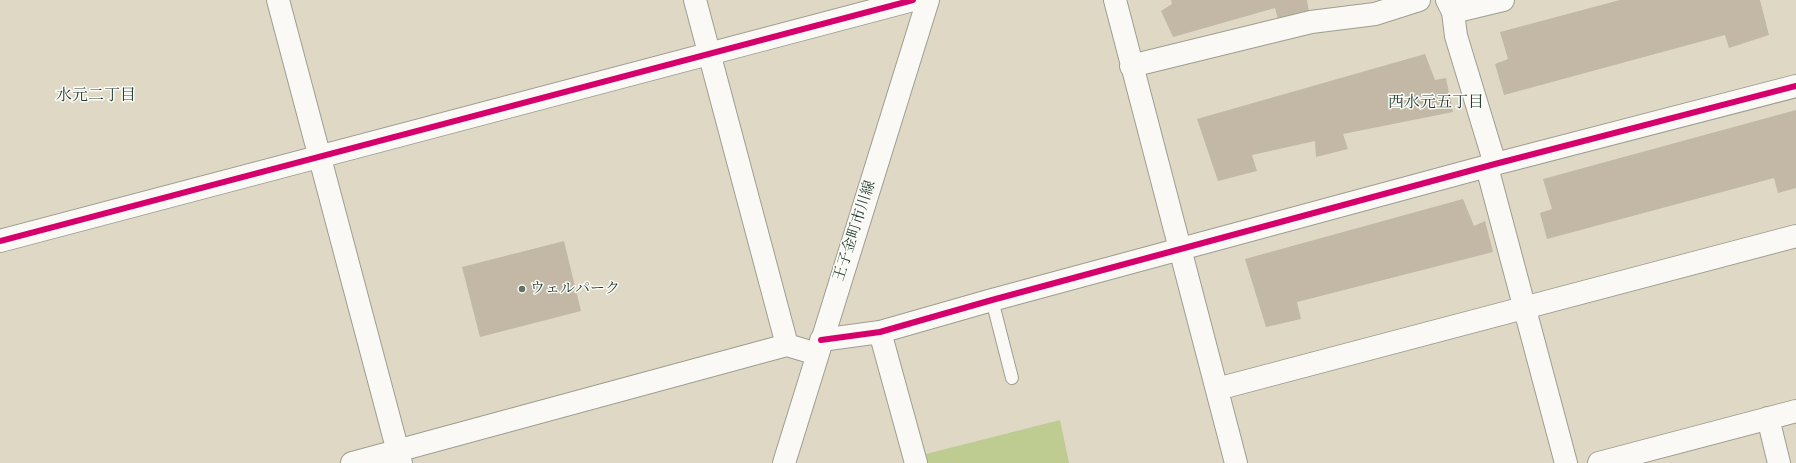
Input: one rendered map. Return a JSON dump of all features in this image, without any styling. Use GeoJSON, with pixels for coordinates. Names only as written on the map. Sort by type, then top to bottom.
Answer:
{"type":"FeatureCollection","features":[{"type":"Feature","properties":{"kind":"street"},"geometry":{"type":"LineString","coordinates":[[278,0],[400,457]]}},
{"type":"Feature","properties":{"kind":"street"},"geometry":{"type":"LineString","coordinates":[[695,0],[787,345]]}},
{"type":"Feature","properties":{"kind":"street"},"geometry":{"type":"LineString","coordinates":[[0,241],[913,0]]}},
{"type":"Feature","properties":{"kind":"street","name":"王子金町市川線"},"geometry":{"type":"LineString","coordinates":[[784,463],[928,0]]}},
{"type":"Feature","properties":{"kind":"street"},"geometry":{"type":"LineString","coordinates":[[1114,0],[1236,463]]}},
{"type":"Feature","properties":{"kind":"street"},"geometry":{"type":"LineString","coordinates":[[1132,66],[1311,22],[1376,14],[1419,0]]}},
{"type":"Feature","properties":{"kind":"street"},"geometry":{"type":"LineString","coordinates":[[1502,0],[1450,6],[1456,36],[1491,166],[1524,308],[1566,463]]}},
{"type":"Feature","properties":{"kind":"street"},"geometry":{"type":"LineString","coordinates":[[352,463],[400,457],[787,345],[819,347],[880,332],[992,300],[1796,86]]}},
{"type":"Feature","properties":{"kind":"street"},"geometry":{"type":"LineString","coordinates":[[1217,389],[1796,236]]}},
{"type":"Feature","properties":{"kind":"street"},"geometry":{"type":"LineString","coordinates":[[880,332],[916,463]]}},
{"type":"Feature","properties":{"kind":"street"},"geometry":{"type":"LineString","coordinates":[[1599,463],[1796,411]]}},
{"type":"Feature","properties":{"kind":"street"},"geometry":{"type":"LineString","coordinates":[[1768,418],[1778,463]]}},
{"type":"Feature","properties":{"kind":"lane"},"geometry":{"type":"LineString","coordinates":[[992,300],[1012,378]]}},
{"type":"Feature","properties":{"kind":"green space"},"geometry":{"type":"Polygon","coordinates":[[[1060,420],[1069,463],[928,463],[926,454],[1060,420]]]}},
{"type":"Feature","properties":{"kind":"building"},"geometry":{"type":"Polygon","coordinates":[[[1171,0],[1307,0],[1309,12],[1278,19],[1275,8],[1173,37],[1161,11],[1172,4],[1171,0]]]}},
{"type":"Feature","properties":{"kind":"building"},"geometry":{"type":"Polygon","coordinates":[[[1620,0],[1760,0],[1769,35],[1729,48],[1725,35],[1504,95],[1495,64],[1508,59],[1500,32],[1620,0]]]}},
{"type":"Feature","properties":{"kind":"building"},"geometry":{"type":"Polygon","coordinates":[[[1425,54],[1435,80],[1446,78],[1453,112],[1343,134],[1348,149],[1316,157],[1315,141],[1252,155],[1257,171],[1218,181],[1197,119],[1425,54]]]}},
{"type":"Feature","properties":{"kind":"building"},"geometry":{"type":"Polygon","coordinates":[[[1796,110],[1796,188],[1778,193],[1774,178],[1547,239],[1540,213],[1552,209],[1543,179],[1796,110]]]}},
{"type":"Feature","properties":{"kind":"building"},"geometry":{"type":"Polygon","coordinates":[[[1463,199],[1474,226],[1485,221],[1493,252],[1297,302],[1301,319],[1266,327],[1245,259],[1463,199]]]}},
{"type":"Feature","properties":{"kind":"building","name":"ウェルパーク"},"geometry":{"type":"Polygon","coordinates":[[[564,241],[581,311],[480,337],[462,267],[564,241]]]}},
{"type":"Feature","properties":{"kind":"cycle path"},"geometry":{"type":"LineString","coordinates":[[0,241],[913,0]]}},
{"type":"Feature","properties":{"kind":"cycle path"},"geometry":{"type":"LineString","coordinates":[[821,340],[880,332],[992,300],[1495,164],[1796,86]]}},
{"type":"Feature","properties":{"kind":"place","name":"ウェルパーク"},"geometry":{"type":"Point","coordinates":[522,289]}},
{"type":"Feature","properties":{"kind":"district","name":"水元二丁目"},"geometry":{"type":"Point","coordinates":[96,96]}},
{"type":"Feature","properties":{"kind":"district","name":"西水元五丁目"},"geometry":{"type":"Point","coordinates":[1436,103]}}]}
